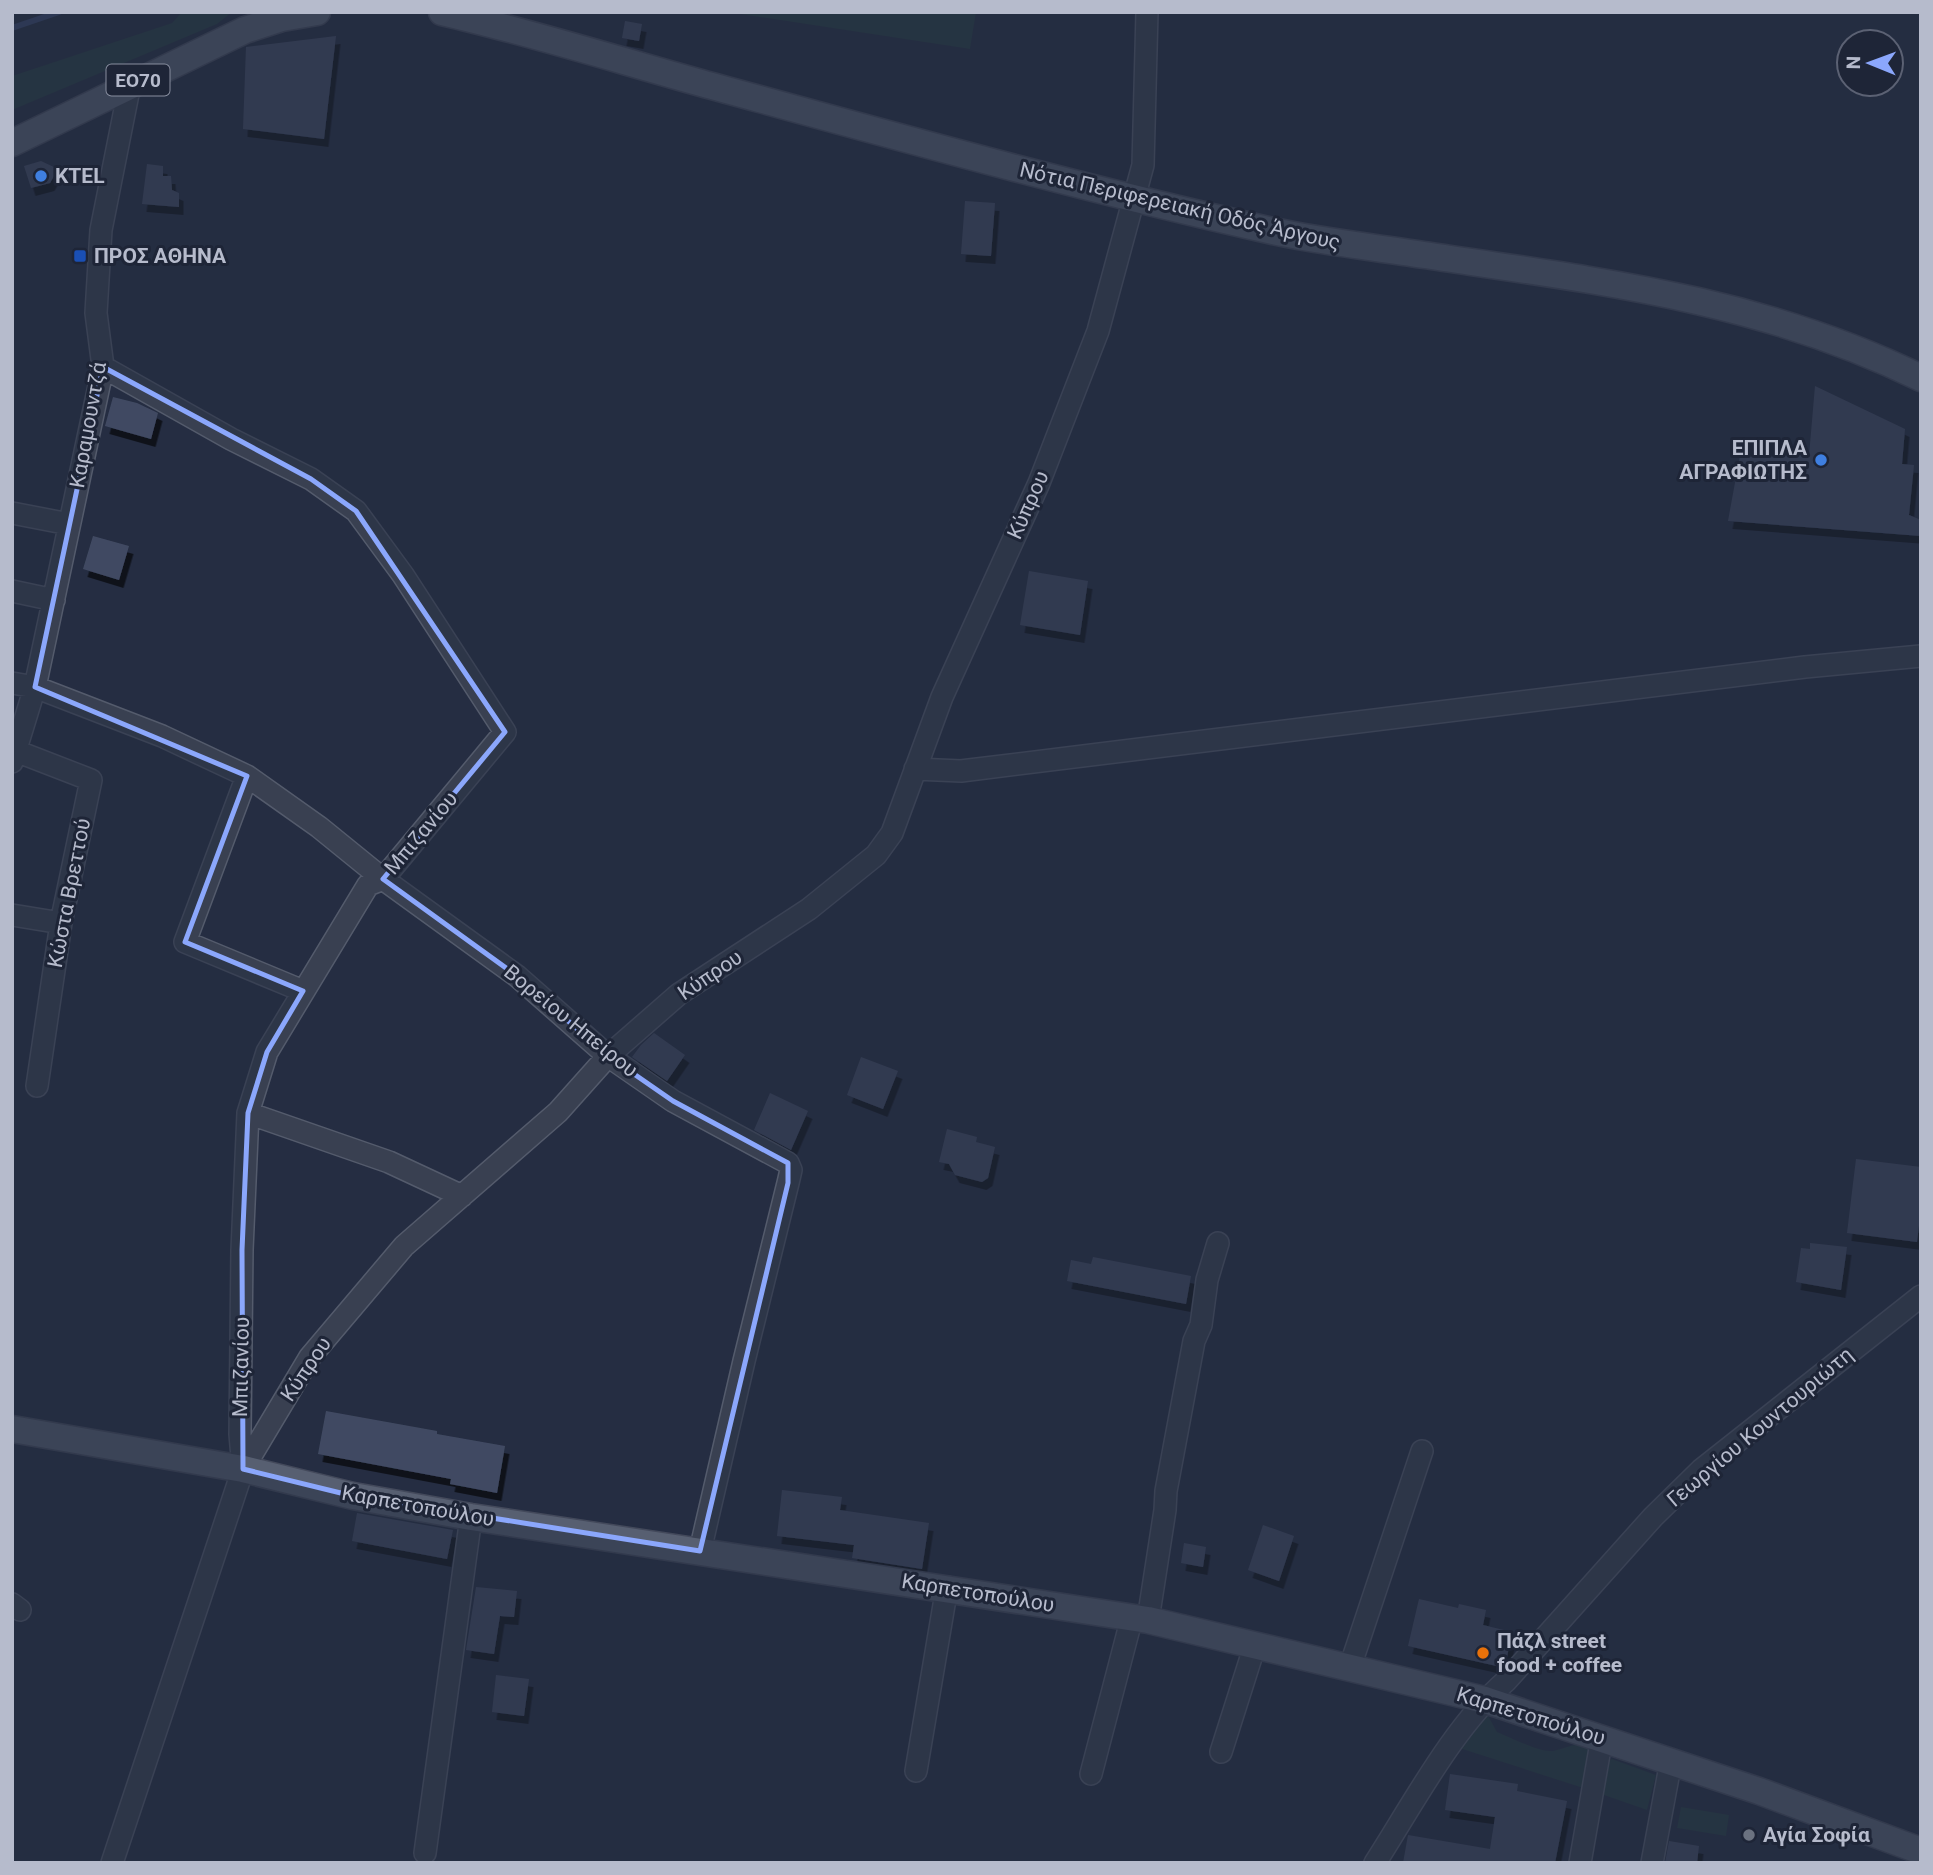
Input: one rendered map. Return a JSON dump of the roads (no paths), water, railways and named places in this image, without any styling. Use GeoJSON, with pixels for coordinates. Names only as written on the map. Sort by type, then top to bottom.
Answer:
{"type":"FeatureCollection","features":[{"type":"Feature","properties":{"kind":"main road","name":"Νότια Περιφερειακή Οδός Άργους"},"geometry":{"type":"LineString","coordinates":[[442,12],[1135,200],[1290,235],[1563,275],[1715,303],[1839,341],[1921,378]]}},
{"type":"Feature","properties":{"kind":"main road","name":"ΕΟ70"},"geometry":{"type":"LineString","coordinates":[[12,143],[130,84],[288,15]]}},
{"type":"Feature","properties":{"kind":"main road","name":"Καρπετοπούλου"},"geometry":{"type":"LineString","coordinates":[[12,1429],[243,1469],[353,1496],[471,1517],[1140,1618],[1485,1700],[1759,1791],[1921,1851]]}},
{"type":"Feature","properties":{"kind":"street","name":"Κύπρου"},"geometry":{"type":"LineString","coordinates":[[111,1863],[243,1469],[310,1357],[404,1246],[558,1112],[608,1056],[679,995],[809,909],[876,855],[892,832],[942,697],[1039,483],[1093,344],[1143,165],[1147,12]]}},
{"type":"Feature","properties":{"kind":"street","name":"Καραμουντζά"},"geometry":{"type":"LineString","coordinates":[[14,757],[35,687],[103,367],[96,313],[101,230],[130,84]]}},
{"type":"Feature","properties":{"kind":"street","name":"Μπιζανίου"},"geometry":{"type":"LineString","coordinates":[[103,367],[231,439],[311,479],[356,511],[403,575],[505,732],[383,879],[368,885],[267,1052],[248,1113],[242,1250],[240,1434],[243,1469]]}},
{"type":"Feature","properties":{"kind":"street"},"geometry":{"type":"LineString","coordinates":[[12,513],[69,524]]}},
{"type":"Feature","properties":{"kind":"street"},"geometry":{"type":"LineString","coordinates":[[12,591],[54,600]]}},
{"type":"Feature","properties":{"kind":"street"},"geometry":{"type":"LineString","coordinates":[[915,769],[961,771],[1805,667],[1921,656]]}},
{"type":"Feature","properties":{"kind":"street","name":"Βορείου Ηπείρου"},"geometry":{"type":"LineString","coordinates":[[12,683],[35,687],[162,736],[247,776],[517,976],[608,1056],[673,1101],[788,1163],[791,1170],[700,1551]]}},
{"type":"Feature","properties":{"kind":"street","name":"Κώστα Βρεττού"},"geometry":{"type":"LineString","coordinates":[[14,757],[90,780],[61,923],[37,1086]]}},
{"type":"Feature","properties":{"kind":"street"},"geometry":{"type":"LineString","coordinates":[[247,776],[185,942],[303,991]]}},
{"type":"Feature","properties":{"kind":"street"},"geometry":{"type":"LineString","coordinates":[[12,915],[61,923]]}},
{"type":"Feature","properties":{"kind":"street"},"geometry":{"type":"LineString","coordinates":[[248,1113],[388,1162],[462,1196]]}},
{"type":"Feature","properties":{"kind":"street"},"geometry":{"type":"LineString","coordinates":[[1091,1774],[1140,1618],[1165,1510],[1166,1491],[1194,1341],[1201,1325],[1207,1280],[1218,1243]]}},
{"type":"Feature","properties":{"kind":"street","name":"Γεωργίου Κουντουριώτη"},"geometry":{"type":"LineString","coordinates":[[1375,1863],[1446,1753],[1485,1700],[1506,1681],[1653,1517],[1702,1470],[1921,1296]]}},
{"type":"Feature","properties":{"kind":"street"},"geometry":{"type":"LineString","coordinates":[[1350,1667],[1422,1451]]}},
{"type":"Feature","properties":{"kind":"street"},"geometry":{"type":"LineString","coordinates":[[425,1853],[471,1517]]}},
{"type":"Feature","properties":{"kind":"street"},"geometry":{"type":"LineString","coordinates":[[916,1771],[947,1587]]}},
{"type":"Feature","properties":{"kind":"street"},"geometry":{"type":"LineString","coordinates":[[1221,1752],[1255,1645]]}},
{"type":"Feature","properties":{"kind":"street"},"geometry":{"type":"LineString","coordinates":[[1580,1863],[1602,1737]]}},
{"type":"Feature","properties":{"kind":"street"},"geometry":{"type":"LineString","coordinates":[[1652,1863],[1671,1761]]}},
{"type":"Feature","properties":{"kind":"waterway"},"geometry":{"type":"LineString","coordinates":[[12,28],[59,12]]}},
{"type":"Feature","properties":{"kind":"place","name":"KTEL"},"geometry":{"type":"Point","coordinates":[41,176]}},
{"type":"Feature","properties":{"kind":"place","name":"ΠΡΟΣ ΑΘΗΝΑ"},"geometry":{"type":"Point","coordinates":[80,256]}},
{"type":"Feature","properties":{"kind":"place","name":"ΕΠΙΠΛΑ ΑΓΡΑΦΙΩΤΗΣ"},"geometry":{"type":"Point","coordinates":[1821,460]}},
{"type":"Feature","properties":{"kind":"place","name":"Πάζλ street food + coffee"},"geometry":{"type":"Point","coordinates":[1483,1653]}},
{"type":"Feature","properties":{"kind":"place","name":"Αγία Σοφία"},"geometry":{"type":"Point","coordinates":[1749,1835]}}]}
